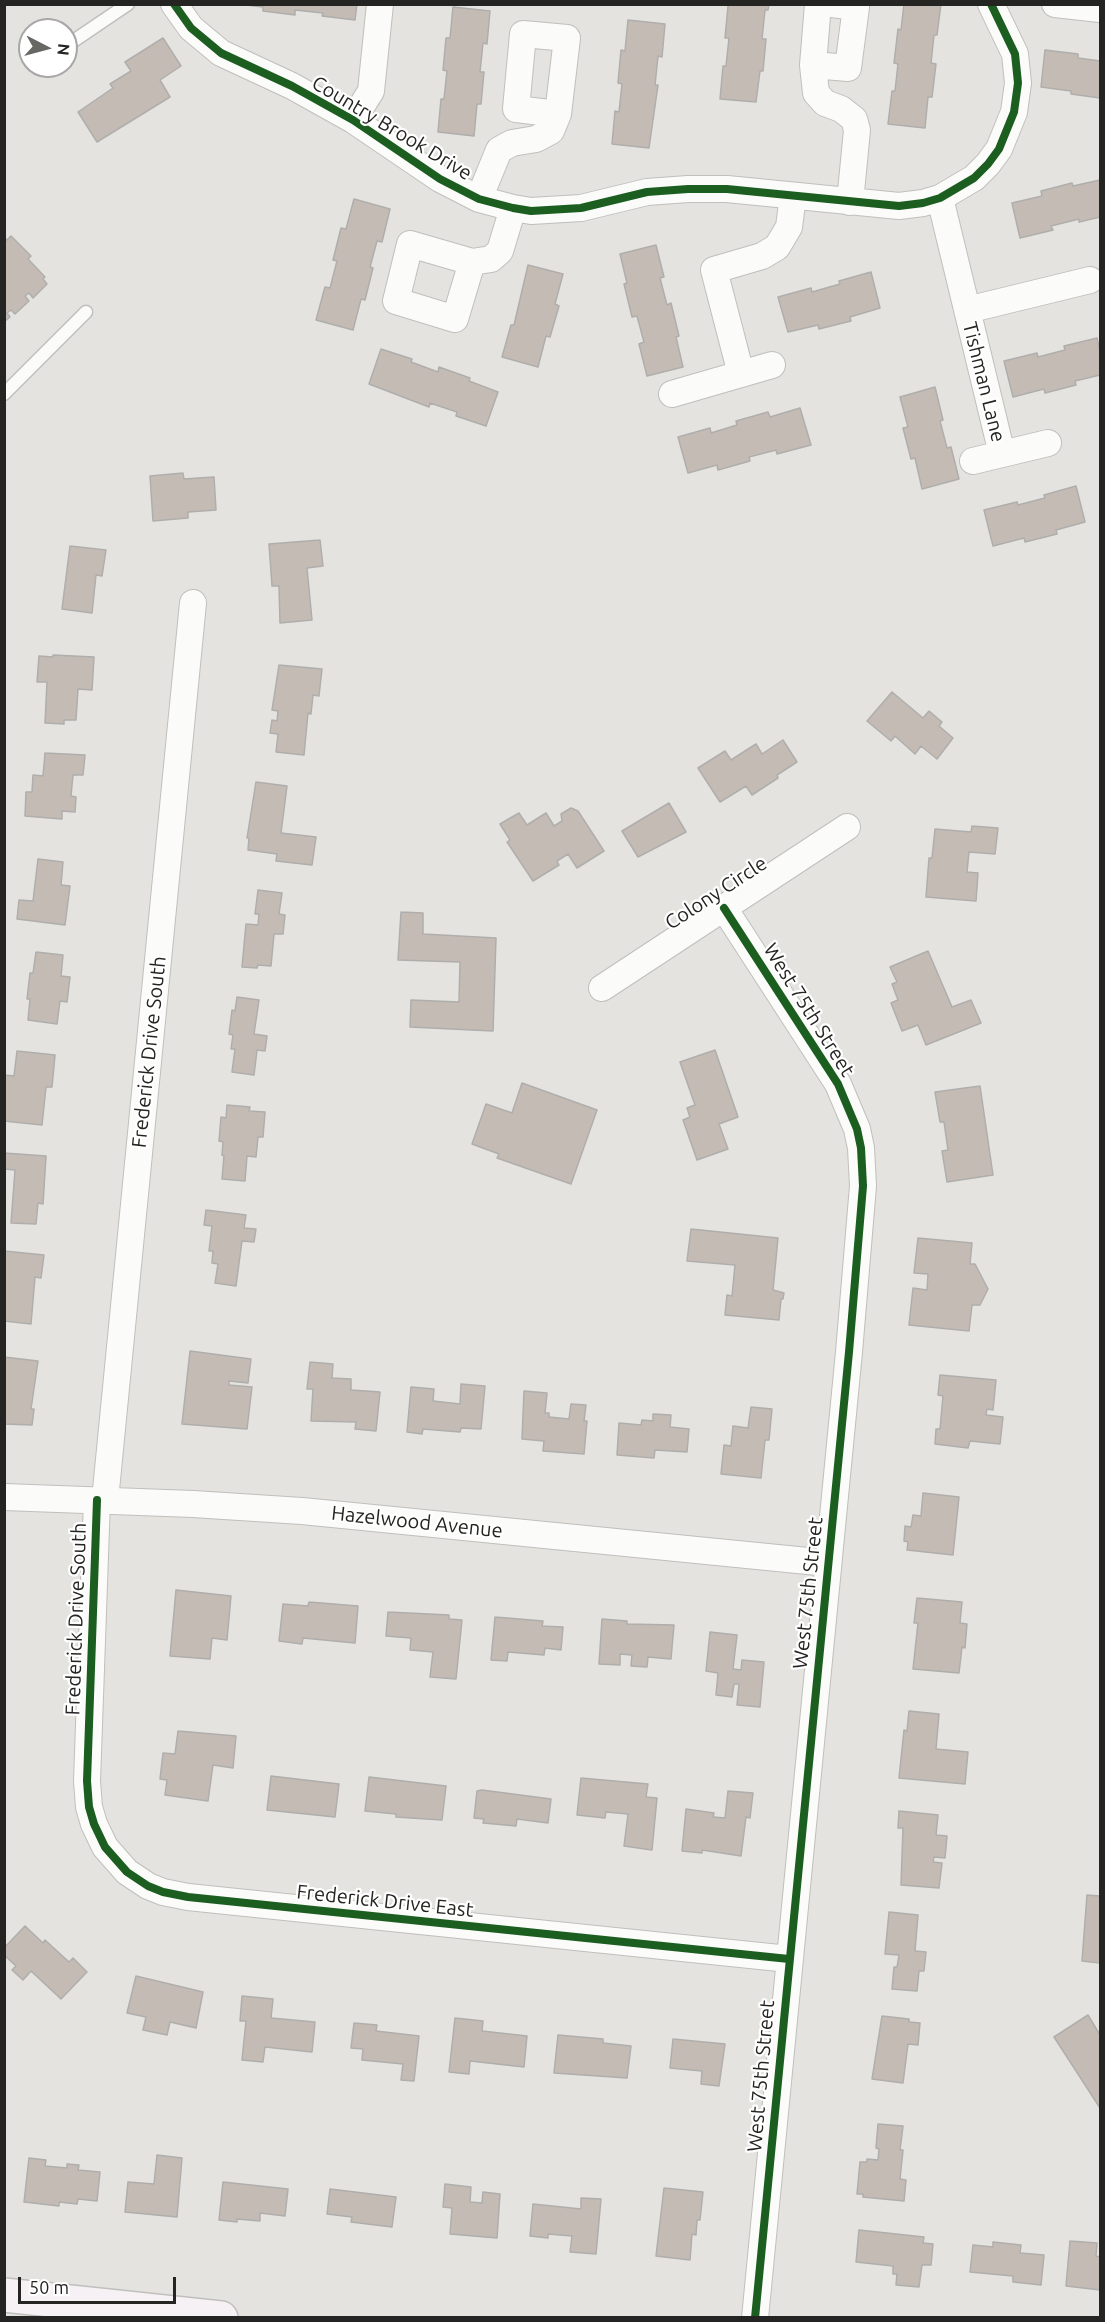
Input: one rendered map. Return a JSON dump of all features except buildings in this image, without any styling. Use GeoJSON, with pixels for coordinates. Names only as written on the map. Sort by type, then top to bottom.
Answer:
{"type":"FeatureCollection","features":[{"type":"Feature","properties":{"kind":"street","name":"Country Brook Drive"},"geometry":{"type":"LineString","coordinates":[[174,4],[191,28],[221,53],[292,86],[353,120],[440,179],[479,199],[513,208],[531,211],[561,211],[647,192],[687,189],[727,189],[899,206],[940,198]]}},
{"type":"Feature","properties":{"kind":"street","name":"Country Brook Drive"},"geometry":{"type":"LineString","coordinates":[[353,120],[371,92],[380,4]]}},
{"type":"Feature","properties":{"kind":"street"},"geometry":{"type":"LineString","coordinates":[[818,4],[813,64],[816,93],[825,103],[841,109],[854,119],[857,130],[850,202]]}},
{"type":"Feature","properties":{"kind":"street"},"geometry":{"type":"LineString","coordinates":[[813,64],[848,68],[856,7],[832,4]]}},
{"type":"Feature","properties":{"kind":"street"},"geometry":{"type":"LineString","coordinates":[[940,198],[974,178],[988,164],[999,149],[1014,112],[1018,83],[1015,54],[991,4]]}},
{"type":"Feature","properties":{"kind":"street"},"geometry":{"type":"LineString","coordinates":[[1055,4],[1101,9]]}},
{"type":"Feature","properties":{"kind":"street","name":"Country Brook Drive"},"geometry":{"type":"LineString","coordinates":[[479,199],[499,150],[512,142],[536,139],[551,131],[558,114]]}},
{"type":"Feature","properties":{"kind":"street"},"geometry":{"type":"LineString","coordinates":[[741,374],[714,270],[762,256],[777,247],[789,227],[793,196]]}},
{"type":"Feature","properties":{"kind":"street","name":"Tishman Lane"},"geometry":{"type":"LineString","coordinates":[[940,198],[1002,454]]}},
{"type":"Feature","properties":{"kind":"street"},"geometry":{"type":"LineString","coordinates":[[472,262],[491,259],[500,251],[513,208]]}},
{"type":"Feature","properties":{"kind":"street","name":"Tishman Lane"},"geometry":{"type":"LineString","coordinates":[[967,310],[1090,280]]}},
{"type":"Feature","properties":{"kind":"street"},"geometry":{"type":"LineString","coordinates":[[672,394],[772,365]]}},
{"type":"Feature","properties":{"kind":"street","name":"Tishman Lane"},"geometry":{"type":"LineString","coordinates":[[973,461],[1048,443]]}},
{"type":"Feature","properties":{"kind":"street","name":"Frederick Drive South"},"geometry":{"type":"LineString","coordinates":[[89,1739],[101,1500],[193,603]]}},
{"type":"Feature","properties":{"kind":"street","name":"Colony Circle"},"geometry":{"type":"LineString","coordinates":[[602,988],[847,827]]}},
{"type":"Feature","properties":{"kind":"street","name":"West 75th Street"},"geometry":{"type":"LineString","coordinates":[[724,908],[838,1084],[857,1129],[861,1148],[863,1186],[755,2318]]}},
{"type":"Feature","properties":{"kind":"street","name":"Hazelwood Avenue"},"geometry":{"type":"LineString","coordinates":[[4,1497],[193,1503],[302,1511],[828,1563]]}},
{"type":"Feature","properties":{"kind":"street","name":"Frederick Drive East"},"geometry":{"type":"LineString","coordinates":[[89,1739],[87,1781],[89,1807],[101,1840],[127,1872],[163,1892],[212,1900],[789,1959]]}},
{"type":"Feature","properties":{"kind":"street"},"geometry":{"type":"LineString","coordinates":[[4,2295],[221,2318]]}},
{"type":"Feature","properties":{"kind":"lane"},"geometry":{"type":"LineString","coordinates":[[78,38],[128,4]]}},
{"type":"Feature","properties":{"kind":"lane"},"geometry":{"type":"LineString","coordinates":[[4,394],[86,312]]}},
{"type":"Feature","properties":{"kind":"cycle path"},"geometry":{"type":"LineString","coordinates":[[174,4],[191,28],[221,53],[292,86],[353,120],[440,179],[479,199],[531,211],[581,208],[647,192],[688,189],[727,189],[899,206],[940,198],[974,178],[988,164],[999,149],[1014,112],[1018,83],[1015,54],[991,4]]}},
{"type":"Feature","properties":{"kind":"cycle path"},"geometry":{"type":"LineString","coordinates":[[724,908],[838,1084],[857,1129],[861,1148],[863,1186],[849,1352],[755,2318]]}},
{"type":"Feature","properties":{"kind":"cycle path"},"geometry":{"type":"LineString","coordinates":[[97,1500],[87,1781],[89,1807],[105,1847],[127,1872],[148,1886],[163,1892],[188,1897],[789,1959]]}}]}
